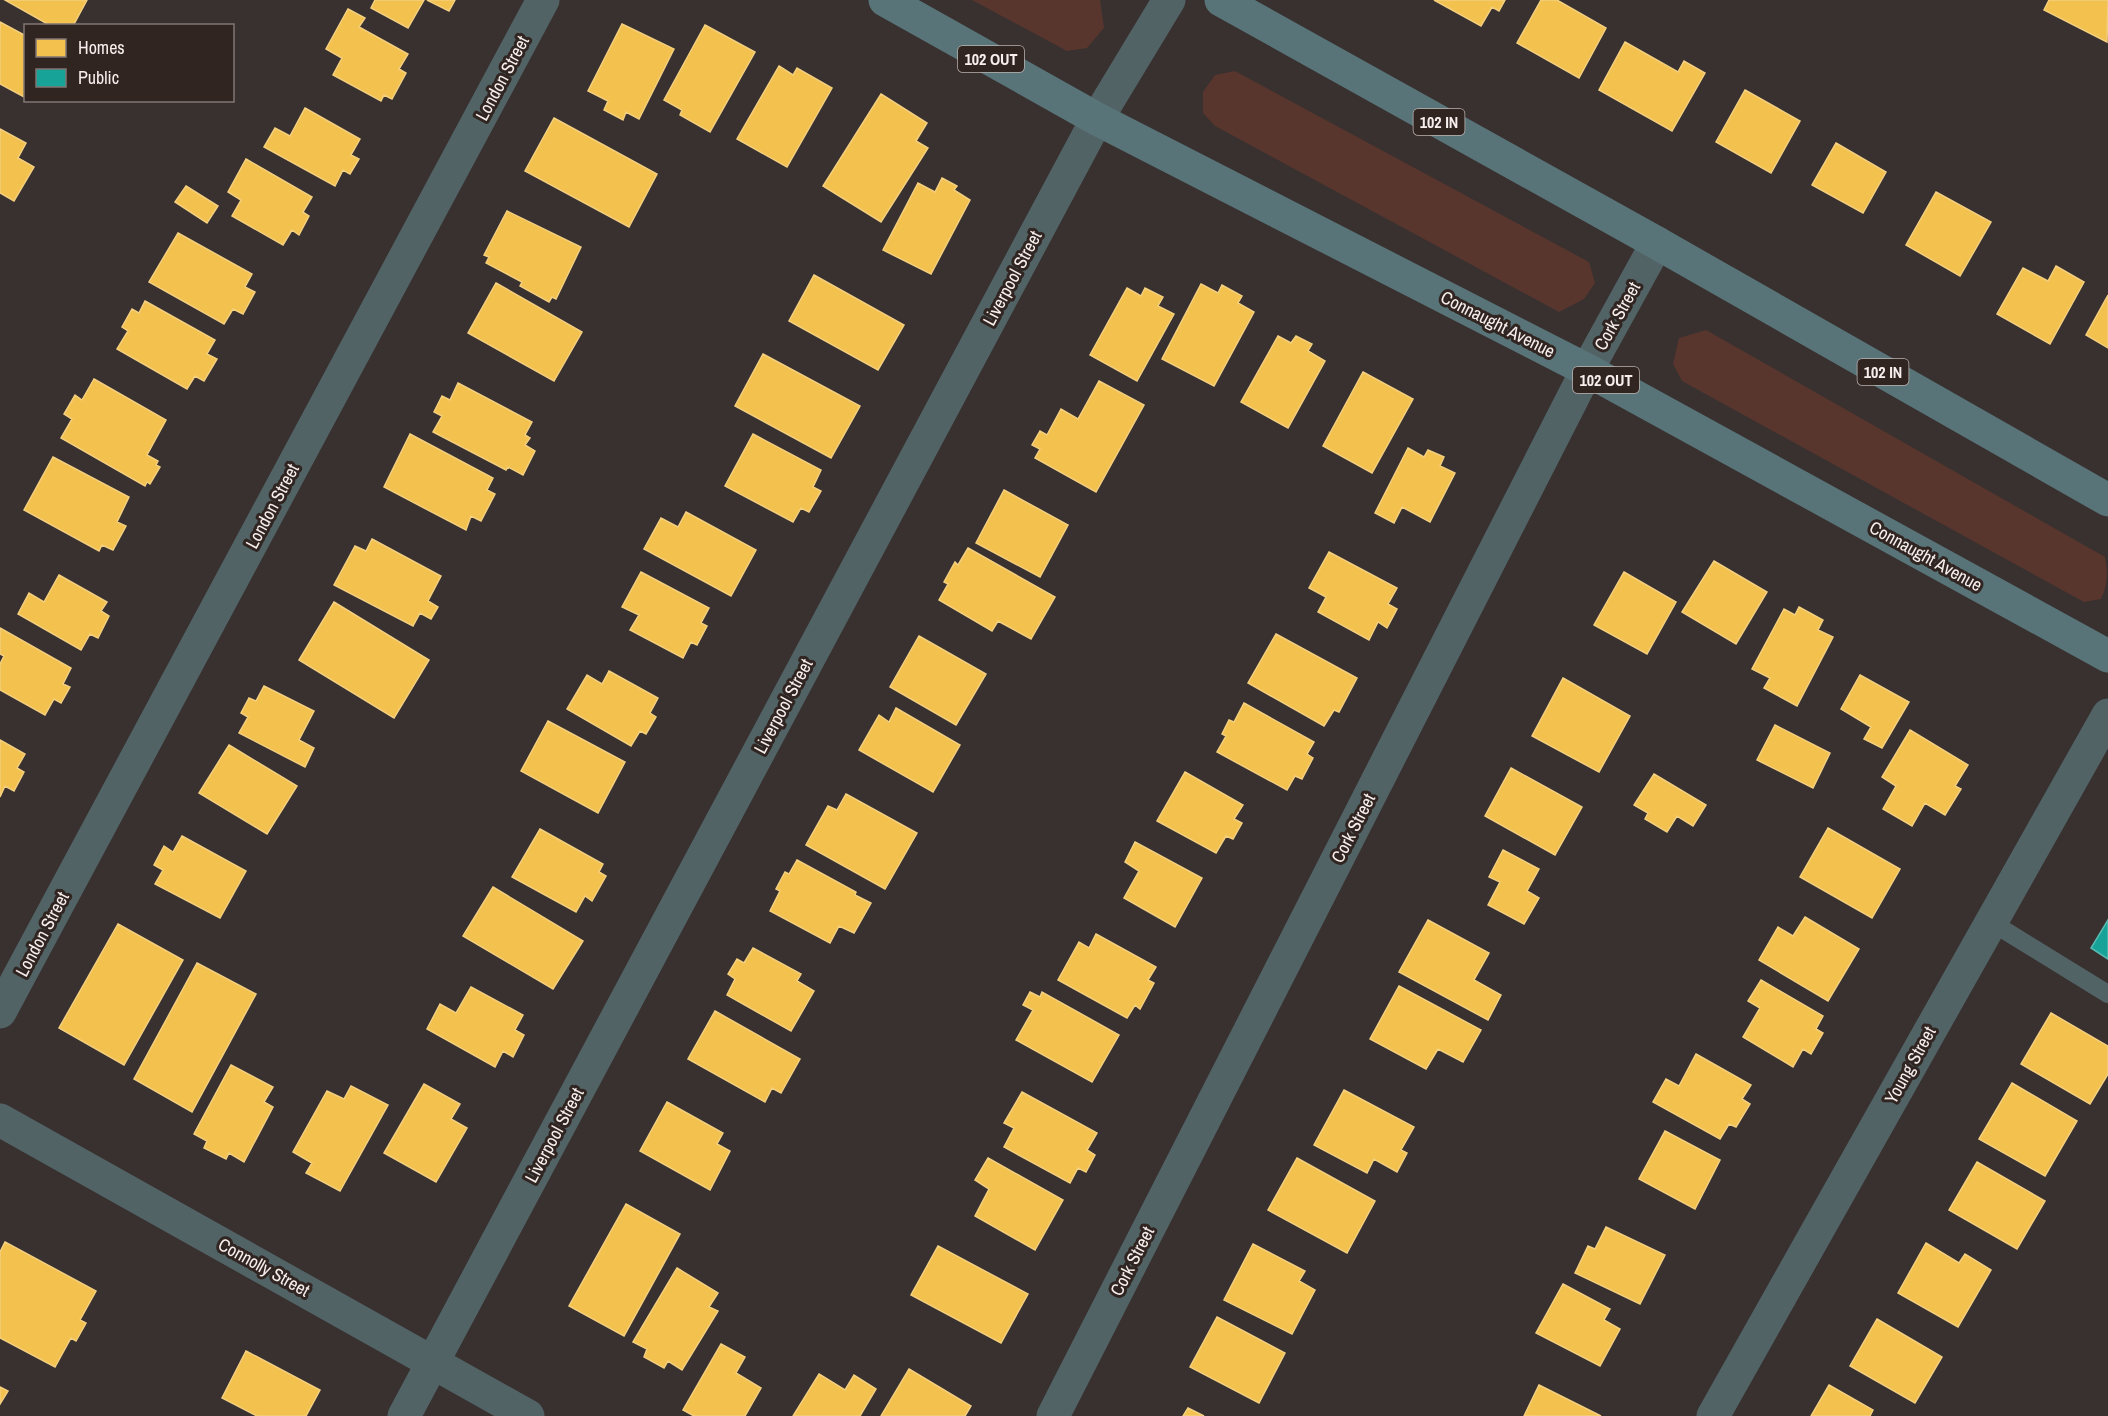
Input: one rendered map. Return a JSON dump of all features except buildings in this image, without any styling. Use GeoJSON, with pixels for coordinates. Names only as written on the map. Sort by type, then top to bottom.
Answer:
{"type":"FeatureCollection","features":[{"type":"Feature","properties":{"kind":"main road","name":"Connaught Avenue"},"geometry":{"type":"LineString","coordinates":[[885,0],[1097,119],[1587,370],[2108,656]]}},
{"type":"Feature","properties":{"kind":"main road","name":"102 IN"},"geometry":{"type":"LineString","coordinates":[[1221,0],[1657,243],[2108,500]]}},
{"type":"Feature","properties":{"kind":"street","name":"London Street"},"geometry":{"type":"LineString","coordinates":[[0,1011],[543,0]]}},
{"type":"Feature","properties":{"kind":"street","name":"Liverpool Street"},"geometry":{"type":"LineString","coordinates":[[404,1416],[1097,119],[1169,0]]}},
{"type":"Feature","properties":{"kind":"street","name":"Cork Street"},"geometry":{"type":"LineString","coordinates":[[1053,1416],[1587,370],[1657,243]]}},
{"type":"Feature","properties":{"kind":"street","name":"Young Street"},"geometry":{"type":"LineString","coordinates":[[1713,1416],[2108,715]]}},
{"type":"Feature","properties":{"kind":"street","name":"Connolly Street"},"geometry":{"type":"LineString","coordinates":[[0,1120],[434,1361],[528,1416]]}},
{"type":"Feature","properties":{"kind":"lane"},"geometry":{"type":"LineString","coordinates":[[1991,922],[2108,994]]}},
{"type":"Feature","properties":{"kind":"shaded area"},"geometry":{"type":"Polygon","coordinates":[[[972,0],[1100,0],[1104,28],[1087,48],[1067,51],[972,0]]]}},
{"type":"Feature","properties":{"kind":"shaded area"},"geometry":{"type":"Polygon","coordinates":[[[1235,71],[1589,262],[1595,283],[1584,299],[1559,312],[1215,126],[1203,113],[1203,92],[1215,75],[1235,71]]]}},
{"type":"Feature","properties":{"kind":"shaded area"},"geometry":{"type":"Polygon","coordinates":[[[1706,330],[2105,557],[2107,578],[2101,599],[2084,602],[1682,381],[1673,364],[1679,338],[1706,330]]]}}]}
